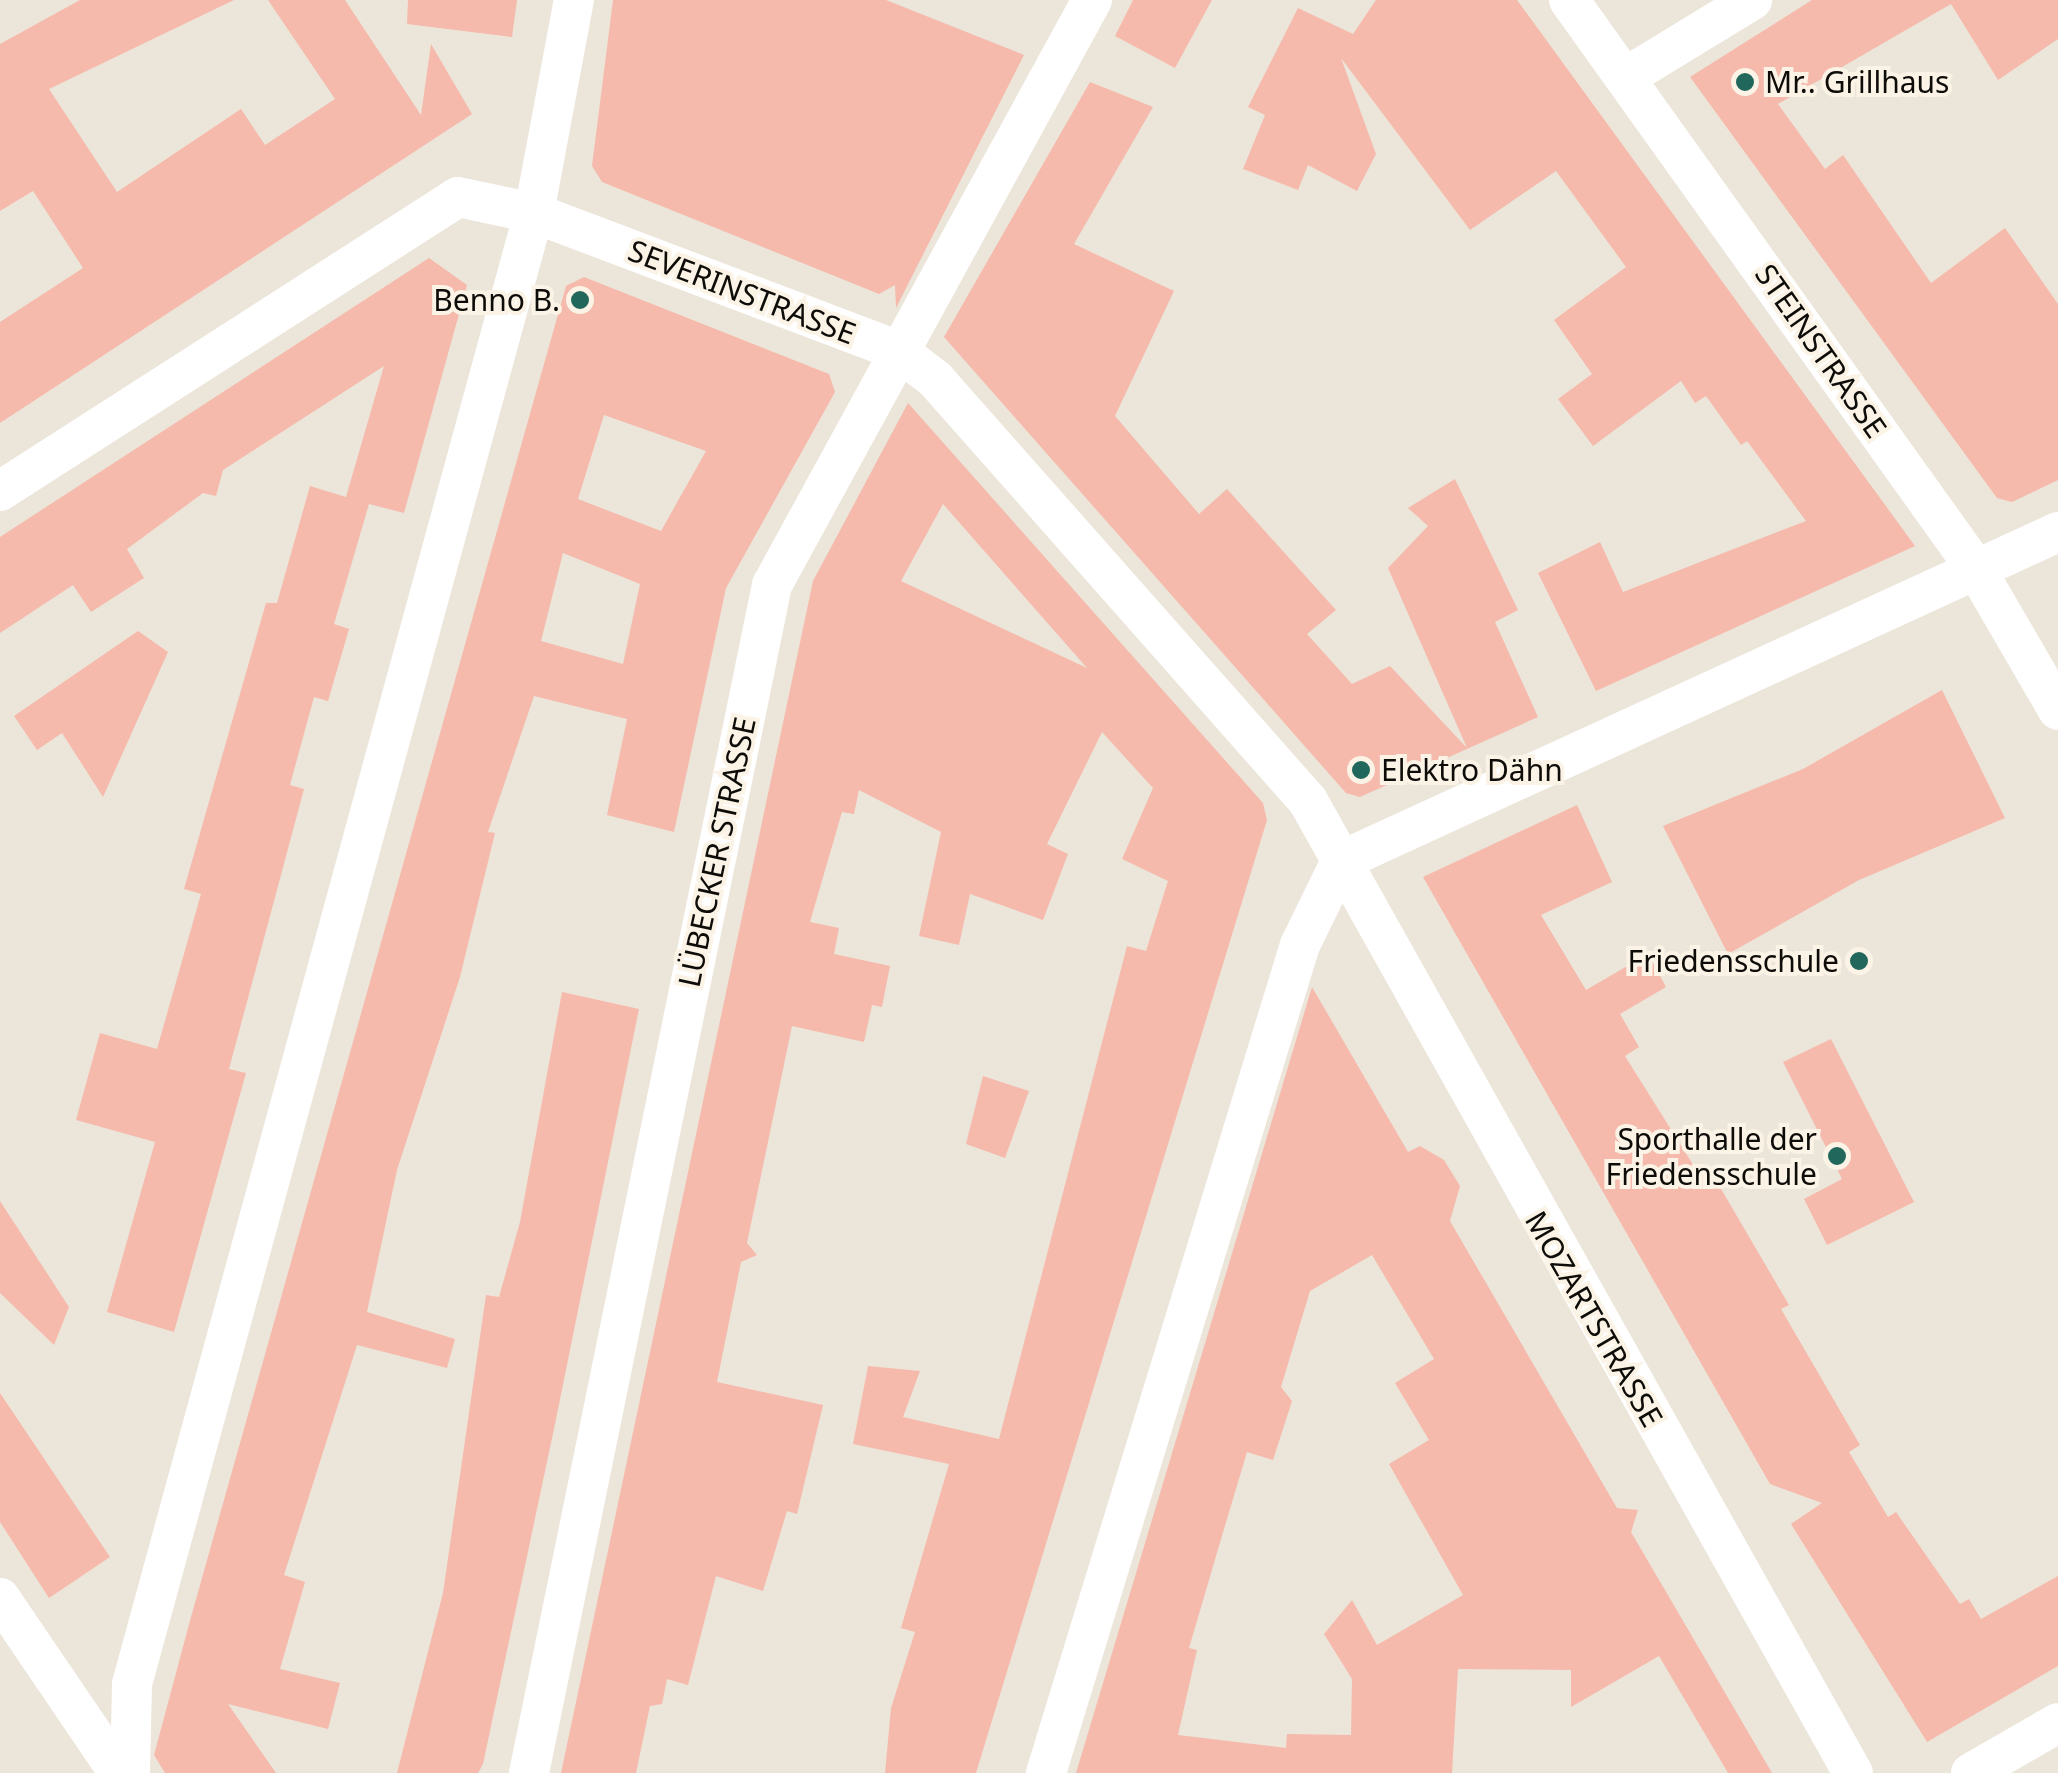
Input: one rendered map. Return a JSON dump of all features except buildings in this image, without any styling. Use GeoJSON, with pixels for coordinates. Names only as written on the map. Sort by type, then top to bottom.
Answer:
{"type":"FeatureCollection","features":[{"type":"Feature","properties":{"kind":"street"},"geometry":{"type":"LineString","coordinates":[[130,1773],[132,1684],[534,213],[574,0]]}},
{"type":"Feature","properties":{"kind":"street","name":"LÜBECKER STRASSE"},"geometry":{"type":"LineString","coordinates":[[528,1773],[772,584],[1092,0]]}},
{"type":"Feature","properties":{"kind":"street","name":"STEINSTRASSE"},"geometry":{"type":"LineString","coordinates":[[1569,0],[1976,569],[2058,710]]}},
{"type":"Feature","properties":{"kind":"street"},"geometry":{"type":"LineString","coordinates":[[1626,77],[1752,0]]}},
{"type":"Feature","properties":{"kind":"street","name":"SEVERINSTRASSE"},"geometry":{"type":"LineString","coordinates":[[0,491],[458,197],[534,213],[897,350],[935,379],[1308,800],[1341,862]]}},
{"type":"Feature","properties":{"kind":"street"},"geometry":{"type":"LineString","coordinates":[[1046,1773],[1300,945],[1341,862],[2058,532]]}},
{"type":"Feature","properties":{"kind":"street","name":"MOZARTSTRASSE"},"geometry":{"type":"LineString","coordinates":[[1341,862],[1853,1773]]}},
{"type":"Feature","properties":{"kind":"street"},"geometry":{"type":"LineString","coordinates":[[0,1598],[119,1773]]}},
{"type":"Feature","properties":{"kind":"street"},"geometry":{"type":"LineString","coordinates":[[1971,1773],[2058,1723]]}},
{"type":"Feature","properties":{"kind":"place","name":"Mr.. Grillhaus"},"geometry":{"type":"Point","coordinates":[1745,82]}},
{"type":"Feature","properties":{"kind":"place","name":"Benno B."},"geometry":{"type":"Point","coordinates":[580,300]}},
{"type":"Feature","properties":{"kind":"place","name":"Elektro Dähn"},"geometry":{"type":"Point","coordinates":[1361,770]}},
{"type":"Feature","properties":{"kind":"place","name":"Friedensschule"},"geometry":{"type":"Point","coordinates":[1859,961]}},
{"type":"Feature","properties":{"kind":"place","name":"Sporthalle der Friedensschule"},"geometry":{"type":"Point","coordinates":[1837,1156]}}]}
